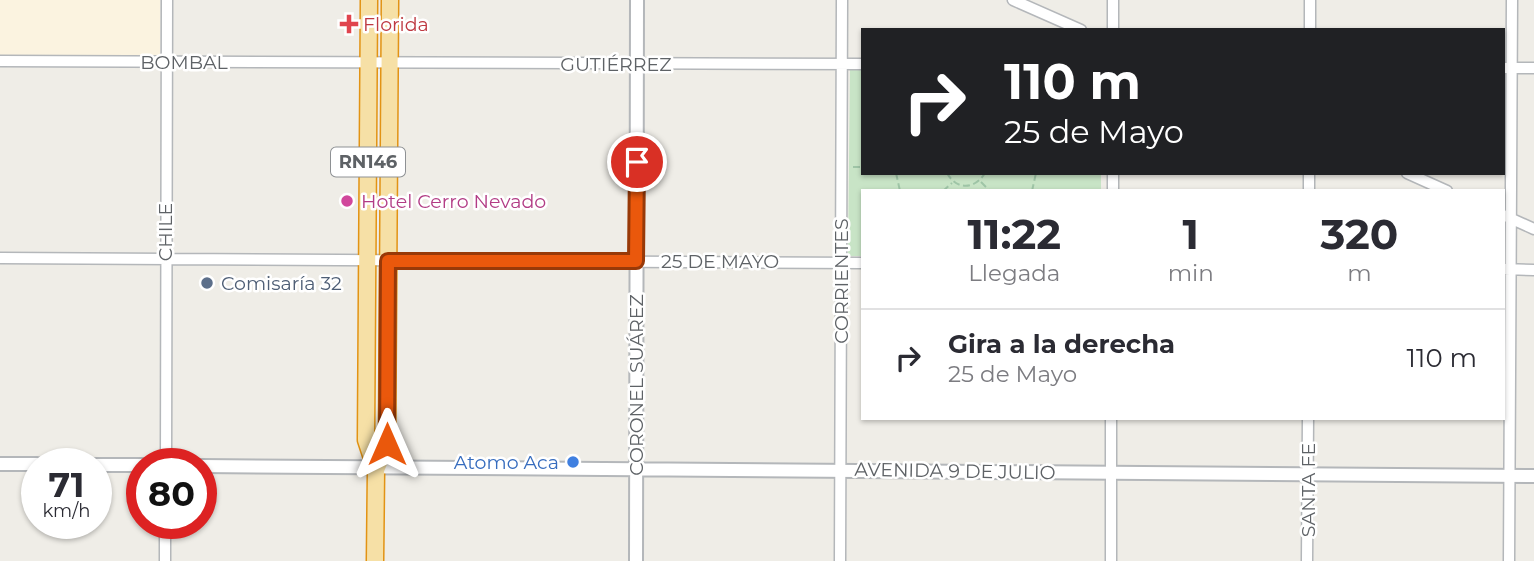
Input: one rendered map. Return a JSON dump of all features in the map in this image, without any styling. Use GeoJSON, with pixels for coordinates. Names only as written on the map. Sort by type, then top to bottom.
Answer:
{"type":"FeatureCollection","features":[{"type":"Feature","properties":{"kind":"highway","name":"RN146"},"geometry":{"type":"LineString","coordinates":[[369,0],[366,440],[376,470],[375,561]]}},
{"type":"Feature","properties":{"kind":"highway","name":"RN146"},"geometry":{"type":"LineString","coordinates":[[376,470],[387,444],[390,0]]}},
{"type":"Feature","properties":{"kind":"street","name":"CHILE"},"geometry":{"type":"LineString","coordinates":[[166,448],[167,0]]}},
{"type":"Feature","properties":{"kind":"street","name":"CORONEL SUÁREZ"},"geometry":{"type":"LineString","coordinates":[[636,561],[637,0]]}},
{"type":"Feature","properties":{"kind":"street","name":"CORRIENTES"},"geometry":{"type":"LineString","coordinates":[[840,561],[842,0]]}},
{"type":"Feature","properties":{"kind":"street"},"geometry":{"type":"LineString","coordinates":[[1013,0],[1076,28]]}},
{"type":"Feature","properties":{"kind":"street"},"geometry":{"type":"LineString","coordinates":[[1113,28],[1114,0]]}},
{"type":"Feature","properties":{"kind":"street"},"geometry":{"type":"LineString","coordinates":[[1310,0],[1310,28]]}},
{"type":"Feature","properties":{"kind":"street"},"geometry":{"type":"LineString","coordinates":[[1509,561],[1507,68],[1512,0]]}},
{"type":"Feature","properties":{"kind":"street","name":"BOMBAL"},"geometry":{"type":"LineString","coordinates":[[0,61],[369,63]]}},
{"type":"Feature","properties":{"kind":"street","name":"GUTIÉRREZ"},"geometry":{"type":"LineString","coordinates":[[369,63],[861,64]]}},
{"type":"Feature","properties":{"kind":"street"},"geometry":{"type":"LineString","coordinates":[[1507,68],[1534,68]]}},
{"type":"Feature","properties":{"kind":"street"},"geometry":{"type":"LineString","coordinates":[[1411,175],[1443,189]]}},
{"type":"Feature","properties":{"kind":"street"},"geometry":{"type":"LineString","coordinates":[[1507,217],[1534,229]]}},
{"type":"Feature","properties":{"kind":"street","name":"25 DE MAYO"},"geometry":{"type":"LineString","coordinates":[[0,258],[861,263]]}},
{"type":"Feature","properties":{"kind":"street"},"geometry":{"type":"LineString","coordinates":[[1507,269],[1534,270]]}},
{"type":"Feature","properties":{"kind":"street"},"geometry":{"type":"LineString","coordinates":[[1111,420],[1111,561]]}},
{"type":"Feature","properties":{"kind":"street","name":"SANTA FE"},"geometry":{"type":"LineString","coordinates":[[1307,561],[1308,420]]}},
{"type":"Feature","properties":{"kind":"street"},"geometry":{"type":"LineString","coordinates":[[0,464],[21,464]]}},
{"type":"Feature","properties":{"kind":"street","name":"AVENIDA 9 DE JULIO"},"geometry":{"type":"LineString","coordinates":[[217,466],[376,470],[636,468],[1534,476]]}},
{"type":"Feature","properties":{"kind":"street"},"geometry":{"type":"LineString","coordinates":[[165,561],[166,539]]}},
{"type":"Feature","properties":{"kind":"path"},"geometry":{"type":"LineString","coordinates":[[849,167],[861,167]]}},
{"type":"Feature","properties":{"kind":"path"},"geometry":{"type":"LineString","coordinates":[[948,175],[953,182],[966,186],[980,181],[984,175]]}},
{"type":"Feature","properties":{"kind":"path"},"geometry":{"type":"LineString","coordinates":[[980,181],[988,189]]}},
{"type":"Feature","properties":{"kind":"path"},"geometry":{"type":"LineString","coordinates":[[945,189],[953,182]]}},
{"type":"Feature","properties":{"kind":"shaded area"},"geometry":{"type":"Polygon","coordinates":[[[0,0],[160,0],[160,55],[0,55],[0,0]]]}},
{"type":"Feature","properties":{"kind":"green space"},"geometry":{"type":"Polygon","coordinates":[[[850,70],[861,70],[861,175],[1101,175],[1101,189],[861,189],[861,256],[848,256],[850,70]]]}},
{"type":"Feature","properties":{"kind":"place","name":"Florida"},"geometry":{"type":"Point","coordinates":[349,24]}},
{"type":"Feature","properties":{"kind":"place","name":"Hotel Cerro Nevado"},"geometry":{"type":"Point","coordinates":[347,201]}},
{"type":"Feature","properties":{"kind":"place","name":"Comisaría 32"},"geometry":{"type":"Point","coordinates":[207,283]}},
{"type":"Feature","properties":{"kind":"place","name":"Atomo Aca"},"geometry":{"type":"Point","coordinates":[573,462]}},
{"type":"Feature","properties":{"kind":"route"},"geometry":{"type":"LineString","coordinates":[[387,444],[388,261],[636,261],[637,162]]}}]}
